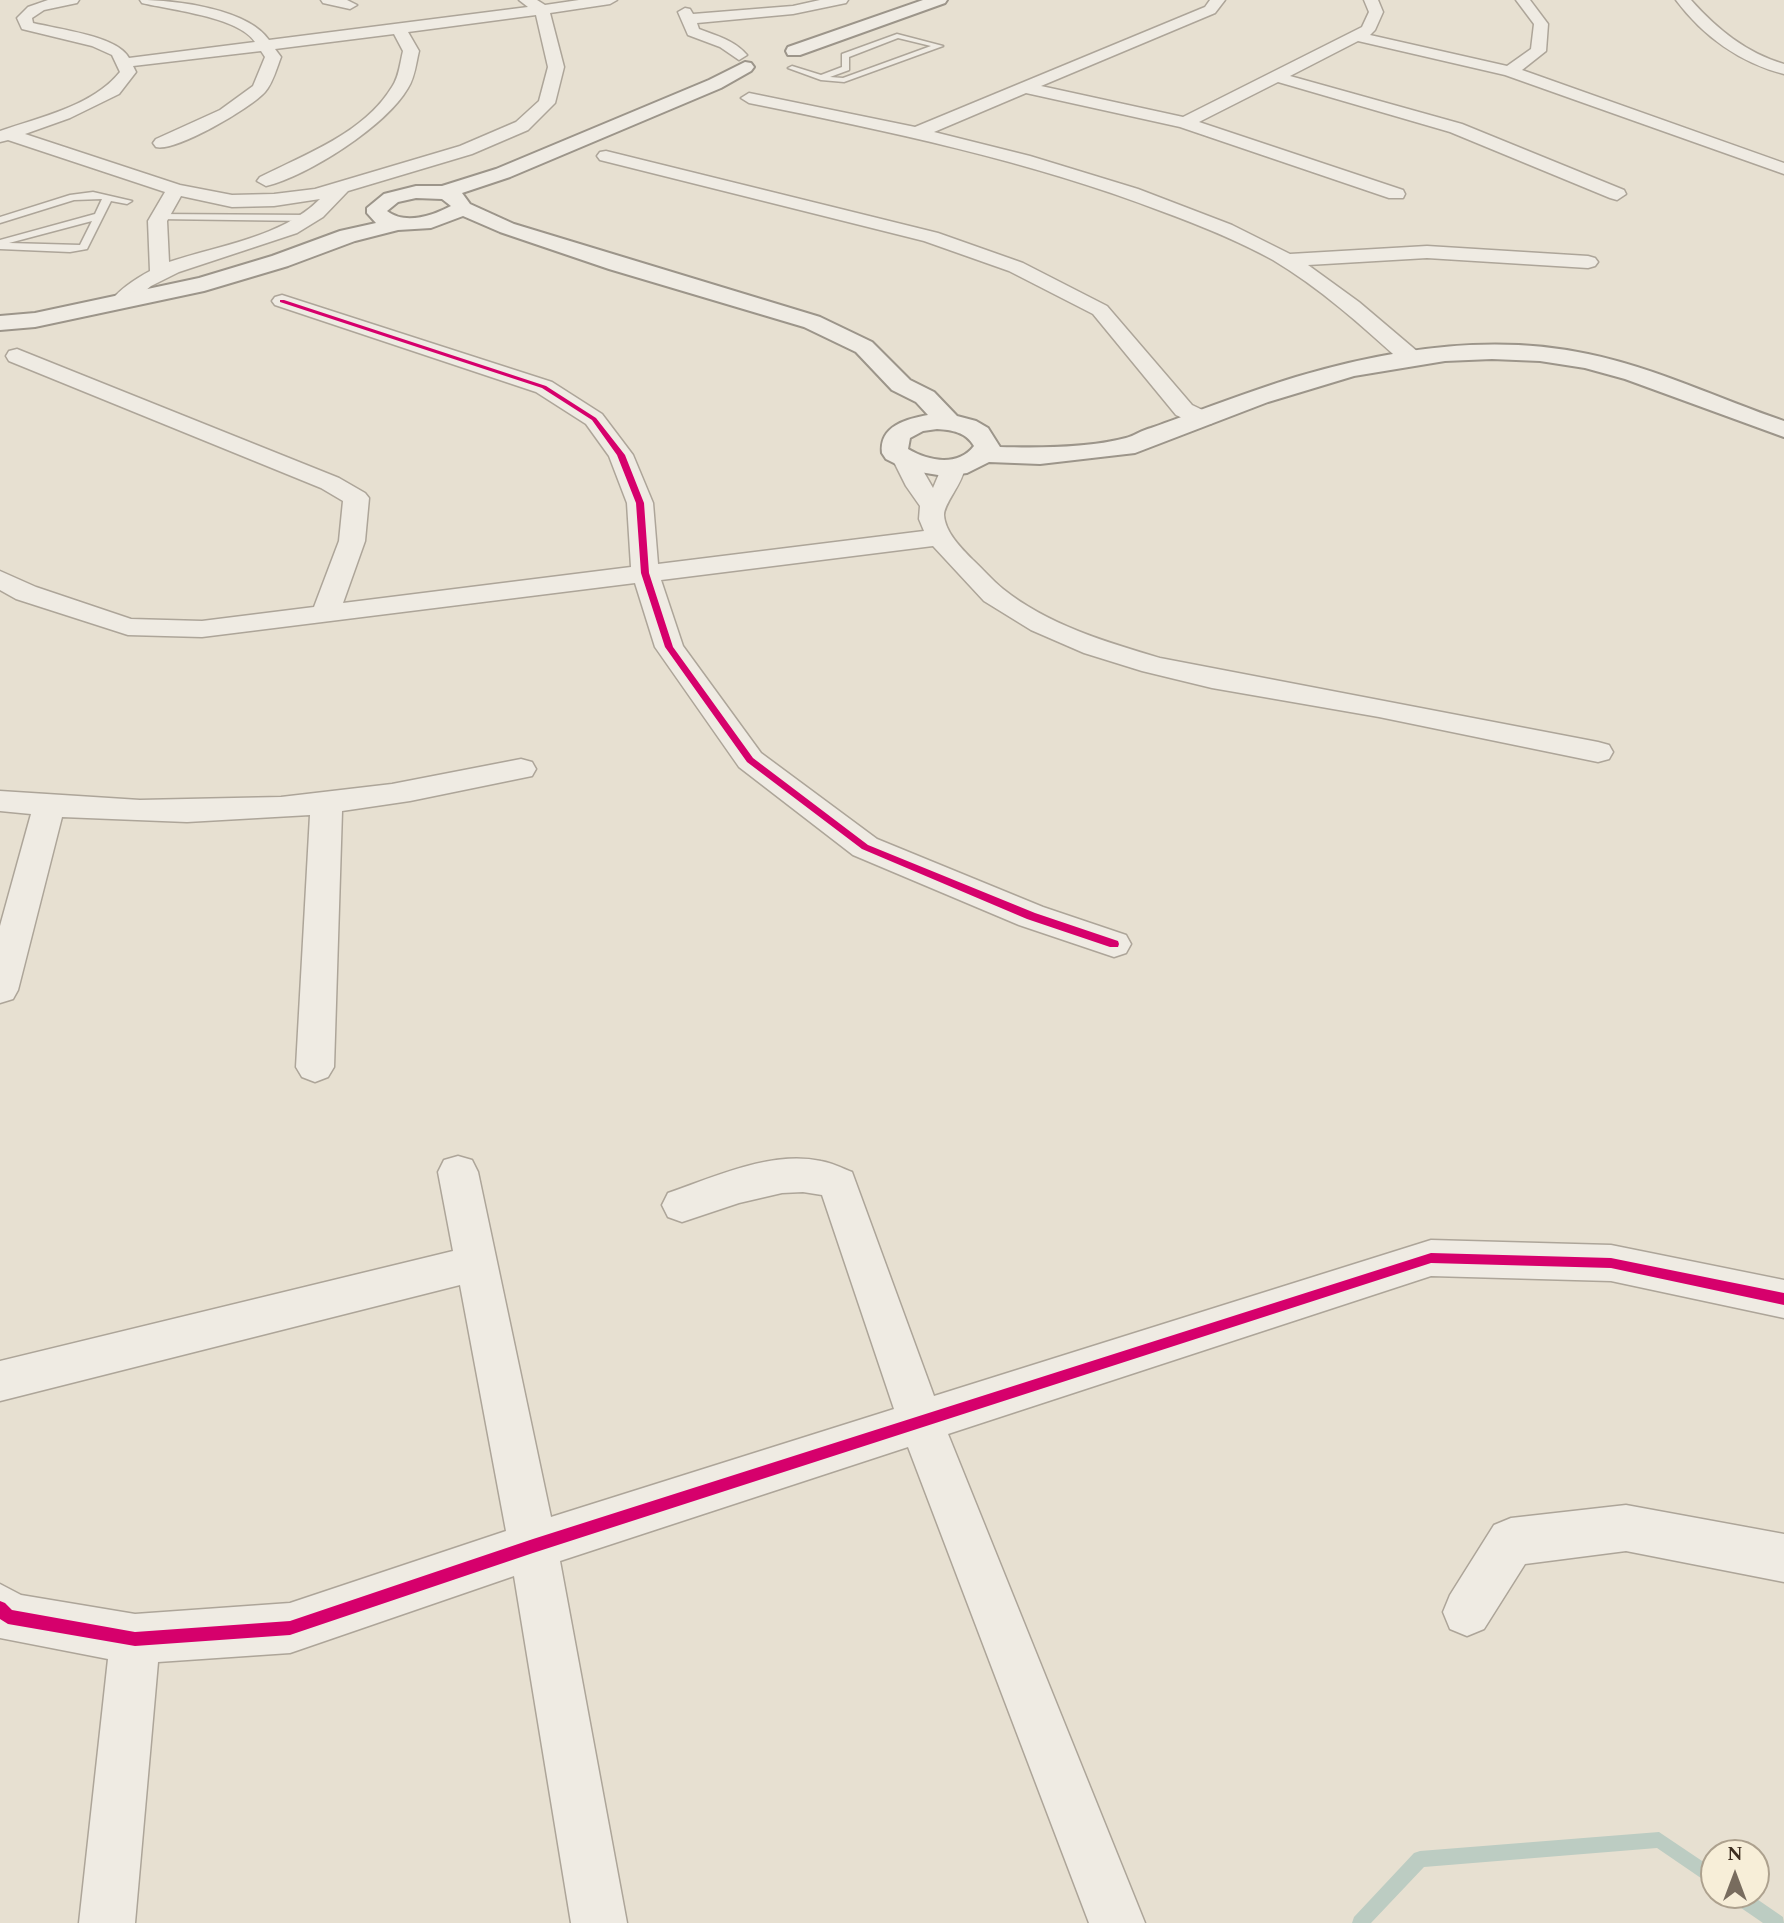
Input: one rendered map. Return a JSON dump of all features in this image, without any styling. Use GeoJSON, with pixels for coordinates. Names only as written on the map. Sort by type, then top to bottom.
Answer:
{"type":"FeatureCollection","features":[{"type":"Feature","properties":{"kind":"street"},"geometry":{"type":"LineString","coordinates":[[4,135],[64,114],[113,91],[128,72],[118,52],[97,43],[27,26],[24,18],[27,12],[44,5],[72,0]]}},
{"type":"Feature","properties":{"kind":"street"},"geometry":{"type":"LineString","coordinates":[[148,0],[219,16],[256,32],[273,57],[260,88],[226,114],[162,143]]}},
{"type":"Feature","properties":{"kind":"street"},"geometry":{"type":"LineString","coordinates":[[328,0],[350,5]]}},
{"type":"Feature","properties":{"kind":"street"},"geometry":{"type":"LineString","coordinates":[[4,135],[176,191],[242,201],[317,194],[466,149],[522,126],[547,103],[556,67],[542,9],[526,0]]}},
{"type":"Feature","properties":{"kind":"street"},"geometry":{"type":"LineString","coordinates":[[123,63],[264,47],[402,26],[610,0]]}},
{"type":"Feature","properties":{"kind":"street"},"geometry":{"type":"LineString","coordinates":[[675,0],[682,5],[693,32],[750,60],[793,60],[871,22],[939,0]]}},
{"type":"Feature","properties":{"kind":"street"},"geometry":{"type":"LineString","coordinates":[[688,19],[793,10],[841,0]]}},
{"type":"Feature","properties":{"kind":"street"},"geometry":{"type":"LineString","coordinates":[[919,132],[1210,10],[1218,0]]}},
{"type":"Feature","properties":{"kind":"street"},"geometry":{"type":"LineString","coordinates":[[1185,123],[1368,30],[1376,12],[1371,0]]}},
{"type":"Feature","properties":{"kind":"street"},"geometry":{"type":"LineString","coordinates":[[1510,71],[1538,51],[1541,24],[1523,0]]}},
{"type":"Feature","properties":{"kind":"street"},"geometry":{"type":"LineString","coordinates":[[1683,0],[1706,26],[1758,62],[1784,69]]}},
{"type":"Feature","properties":{"kind":"street"},"geometry":{"type":"LineString","coordinates":[[328,26],[377,19],[402,26],[454,8]]}},
{"type":"Feature","properties":{"kind":"street"},"geometry":{"type":"LineString","coordinates":[[377,19],[402,26]]}},
{"type":"Feature","properties":{"kind":"street"},"geometry":{"type":"LineString","coordinates":[[265,181],[334,146],[376,117],[401,86],[411,51],[402,26]]}},
{"type":"Feature","properties":{"kind":"street"},"geometry":{"type":"LineString","coordinates":[[1356,36],[1510,71],[1784,169]]}},
{"type":"Feature","properties":{"kind":"street"},"geometry":{"type":"LineString","coordinates":[[774,49],[793,60]]}},
{"type":"Feature","properties":{"kind":"street"},"geometry":{"type":"LineString","coordinates":[[0,332],[35,320],[204,284],[280,261],[348,236],[401,223],[450,216],[454,200],[503,173],[715,84],[750,60]]}},
{"type":"Feature","properties":{"kind":"street"},"geometry":{"type":"LineString","coordinates":[[1273,76],[1456,128],[1616,194]]}},
{"type":"Feature","properties":{"kind":"street"},"geometry":{"type":"LineString","coordinates":[[1026,88],[1185,123],[1396,194]]}},
{"type":"Feature","properties":{"kind":"street"},"geometry":{"type":"LineString","coordinates":[[749,98],[919,132],[1071,171],[1145,197],[1217,226],[1288,260],[1358,310],[1410,357]]}},
{"type":"Feature","properties":{"kind":"street"},"geometry":{"type":"LineString","coordinates":[[606,156],[931,237],[1016,267],[1100,310],[1184,410],[1203,419]]}},
{"type":"Feature","properties":{"kind":"street"},"geometry":{"type":"LineString","coordinates":[[120,302],[147,278],[160,272],[276,235],[309,218],[328,204],[341,187]]}},
{"type":"Feature","properties":{"kind":"street"},"geometry":{"type":"LineString","coordinates":[[160,272],[161,258],[156,235],[158,216],[176,191]]}},
{"type":"Feature","properties":{"kind":"street"},"geometry":{"type":"LineString","coordinates":[[348,236],[391,198],[416,192],[454,200],[507,228],[812,322],[864,347],[901,385],[925,397],[962,426],[984,437],[987,446],[983,454],[971,463],[936,468],[905,460],[895,453],[893,444],[896,435],[905,428],[926,422],[962,426],[1046,439],[1148,436]]}},
{"type":"Feature","properties":{"kind":"street"},"geometry":{"type":"LineString","coordinates":[[377,213],[390,221],[401,223]]}},
{"type":"Feature","properties":{"kind":"street"},"geometry":{"type":"LineString","coordinates":[[436,220],[507,228]]}},
{"type":"Feature","properties":{"kind":"street"},"geometry":{"type":"LineString","coordinates":[[1288,260],[1427,252],[1588,262]]}},
{"type":"Feature","properties":{"kind":"street"},"geometry":{"type":"LineString","coordinates":[[282,300],[544,387],[594,419],[621,455],[640,503],[645,573],[669,647],[750,760],[865,847],[1031,916],[1114,944]]}},
{"type":"Feature","properties":{"kind":"street"},"geometry":{"type":"LineString","coordinates":[[0,323],[35,320]]}},
{"type":"Feature","properties":{"kind":"street"},"geometry":{"type":"LineString","coordinates":[[983,454],[1040,456],[1135,445],[1148,436],[1203,419],[1296,384],[1410,357],[1479,350],[1542,353],[1633,373],[1784,429]]}},
{"type":"Feature","properties":{"kind":"street"},"geometry":{"type":"LineString","coordinates":[[17,356],[330,483],[356,498],[352,541],[325,614]]}},
{"type":"Feature","properties":{"kind":"street"},"geometry":{"type":"LineString","coordinates":[[901,385],[896,399],[905,428]]}},
{"type":"Feature","properties":{"kind":"street"},"geometry":{"type":"LineString","coordinates":[[905,460],[918,486],[932,505]]}},
{"type":"Feature","properties":{"kind":"street"},"geometry":{"type":"LineString","coordinates":[[953,467],[948,484],[932,505],[931,518],[939,537],[971,576],[1017,614],[1100,649],[1216,682],[1377,708],[1598,752]]}},
{"type":"Feature","properties":{"kind":"street"},"geometry":{"type":"LineString","coordinates":[[0,579],[26,593],[128,627],[202,628],[939,537]]}},
{"type":"Feature","properties":{"kind":"street"},"geometry":{"type":"LineString","coordinates":[[0,801],[49,806],[221,811],[373,797],[520,769]]}},
{"type":"Feature","properties":{"kind":"street"},"geometry":{"type":"LineString","coordinates":[[315,1066],[327,801]]}},
{"type":"Feature","properties":{"kind":"street"},"geometry":{"type":"LineString","coordinates":[[0,990],[49,806]]}},
{"type":"Feature","properties":{"kind":"street"},"geometry":{"type":"LineString","coordinates":[[458,1172],[533,1546],[599,1923]]}},
{"type":"Feature","properties":{"kind":"street"},"geometry":{"type":"LineString","coordinates":[[682,1205],[769,1180],[804,1175],[828,1178],[838,1184],[921,1423],[1117,1923]]}},
{"type":"Feature","properties":{"kind":"street"},"geometry":{"type":"LineString","coordinates":[[0,1608],[8,1617],[135,1639],[290,1628],[533,1546],[1431,1258],[1611,1263],[1784,1299]]}},
{"type":"Feature","properties":{"kind":"street"},"geometry":{"type":"LineString","coordinates":[[0,1381],[476,1263]]}},
{"type":"Feature","properties":{"kind":"street"},"geometry":{"type":"LineString","coordinates":[[1467,1612],[1511,1542],[1626,1528],[1784,1558]]}},
{"type":"Feature","properties":{"kind":"street"},"geometry":{"type":"LineString","coordinates":[[107,1923],[135,1639]]}},
{"type":"Feature","properties":{"kind":"lane"},"geometry":{"type":"LineString","coordinates":[[793,60],[822,77],[849,79],[939,46],[897,36],[845,56],[846,68],[822,77]]}},
{"type":"Feature","properties":{"kind":"lane"},"geometry":{"type":"LineString","coordinates":[[0,220],[73,197],[108,197],[127,201]]}},
{"type":"Feature","properties":{"kind":"lane"},"geometry":{"type":"LineString","coordinates":[[0,245],[49,249],[84,247],[108,197]]}},
{"type":"Feature","properties":{"kind":"lane"},"geometry":{"type":"LineString","coordinates":[[0,245],[99,216]]}},
{"type":"Feature","properties":{"kind":"lane"},"geometry":{"type":"LineString","coordinates":[[158,216],[309,218]]}},
{"type":"Feature","properties":{"kind":"waterway"},"geometry":{"type":"LineString","coordinates":[[1360,1923],[1420,1859],[1659,1840],[1700,1869]]}},
{"type":"Feature","properties":{"kind":"waterway"},"geometry":{"type":"LineString","coordinates":[[1757,1909],[1777,1923]]}},
{"type":"Feature","properties":{"kind":"cycle path"},"geometry":{"type":"LineString","coordinates":[[282,301],[544,387],[594,419],[621,455],[640,503],[645,573],[669,647],[750,760],[865,847],[1031,916],[1114,944]]}},
{"type":"Feature","properties":{"kind":"cycle path"},"geometry":{"type":"LineString","coordinates":[[0,1608],[8,1617],[135,1639],[290,1628],[533,1546],[1431,1258],[1611,1263],[1784,1299]]}}]}
